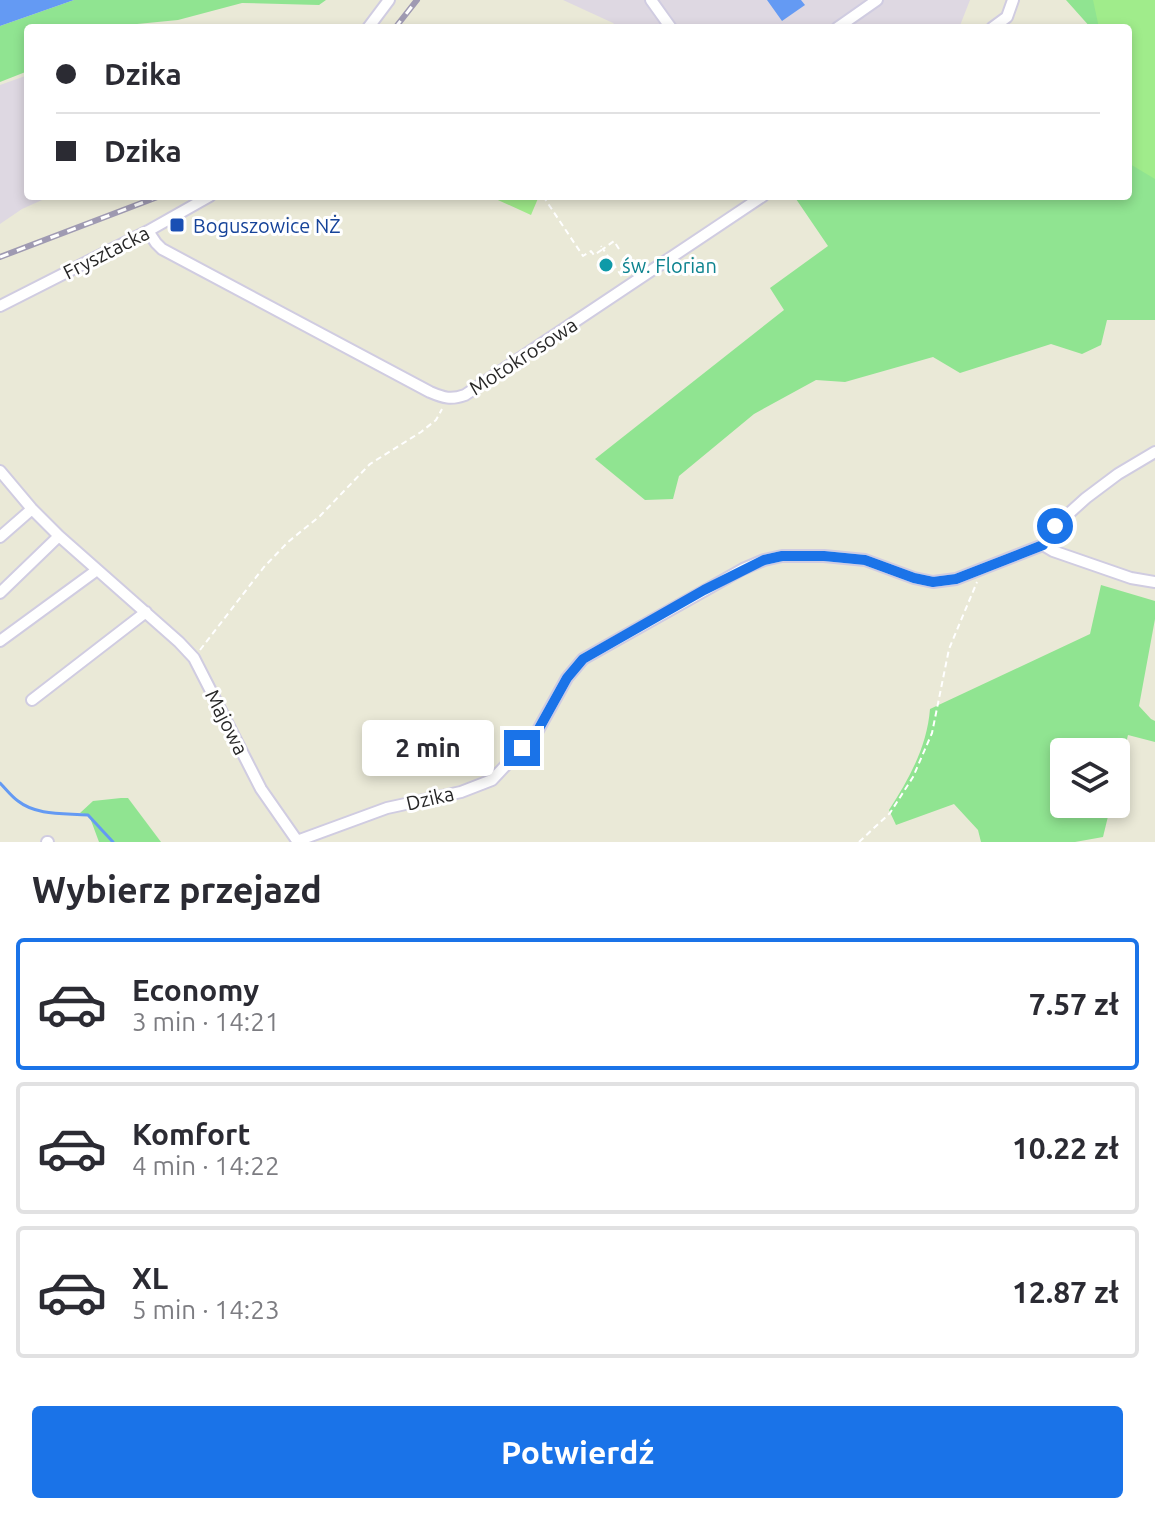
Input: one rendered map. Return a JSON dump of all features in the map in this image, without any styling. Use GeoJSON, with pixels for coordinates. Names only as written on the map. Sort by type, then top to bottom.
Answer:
{"type":"FeatureCollection","features":[{"type":"Feature","properties":{"kind":"street"},"geometry":{"type":"LineString","coordinates":[[371,24],[389,0]]}},
{"type":"Feature","properties":{"kind":"street"},"geometry":{"type":"LineString","coordinates":[[651,0],[668,24]]}},
{"type":"Feature","properties":{"kind":"street"},"geometry":{"type":"LineString","coordinates":[[843,24],[877,0]]}},
{"type":"Feature","properties":{"kind":"street"},"geometry":{"type":"LineString","coordinates":[[997,24],[1007,17],[1013,0]]}},
{"type":"Feature","properties":{"kind":"street","name":"Frysztacka"},"geometry":{"type":"LineString","coordinates":[[0,306],[203,200]]}},
{"type":"Feature","properties":{"kind":"street","name":"Motokrosowa"},"geometry":{"type":"LineString","coordinates":[[148,231],[162,249],[430,392],[454,399],[465,395],[757,200]]}},
{"type":"Feature","properties":{"kind":"street","name":"Dzika"},"geometry":{"type":"LineString","coordinates":[[297,841],[387,808],[461,792],[492,780],[537,732],[567,678],[583,659],[704,590],[764,560],[782,556],[824,556],[865,560],[933,582],[956,579],[1043,545],[1055,526],[1086,498],[1155,452]]}},
{"type":"Feature","properties":{"kind":"street","name":"Majowa"},"geometry":{"type":"LineString","coordinates":[[0,471],[59,536],[194,658],[261,789],[297,841]]}},
{"type":"Feature","properties":{"kind":"street"},"geometry":{"type":"LineString","coordinates":[[0,537],[32,509]]}},
{"type":"Feature","properties":{"kind":"street"},"geometry":{"type":"LineString","coordinates":[[0,593],[59,536]]}},
{"type":"Feature","properties":{"kind":"street"},"geometry":{"type":"LineString","coordinates":[[1043,545],[1131,578],[1155,582]]}},
{"type":"Feature","properties":{"kind":"street"},"geometry":{"type":"LineString","coordinates":[[0,641],[97,570]]}},
{"type":"Feature","properties":{"kind":"street"},"geometry":{"type":"LineString","coordinates":[[32,700],[146,612]]}},
{"type":"Feature","properties":{"kind":"path"},"geometry":{"type":"LineString","coordinates":[[546,200],[583,256],[591,251],[594,255],[614,241],[619,249]]}},
{"type":"Feature","properties":{"kind":"path"},"geometry":{"type":"LineString","coordinates":[[602,247],[629,286]]}},
{"type":"Feature","properties":{"kind":"path"},"geometry":{"type":"LineString","coordinates":[[194,658],[288,542],[320,516],[370,464],[436,420],[445,398]]}},
{"type":"Feature","properties":{"kind":"path"},"geometry":{"type":"LineString","coordinates":[[859,842],[890,813],[913,777],[932,733],[949,649],[982,569]]}},
{"type":"Feature","properties":{"kind":"shaded area"},"geometry":{"type":"Polygon","coordinates":[[[563,0],[970,0],[961,24],[613,23],[563,0]]]}},
{"type":"Feature","properties":{"kind":"shaded area"},"geometry":{"type":"Polygon","coordinates":[[[24,76],[24,200],[42,200],[0,224],[0,85],[24,76]]]}},
{"type":"Feature","properties":{"kind":"green space"},"geometry":{"type":"Polygon","coordinates":[[[74,0],[326,0],[319,5],[242,3],[178,20],[137,24],[24,24],[24,73],[0,82],[0,26],[74,0]]]}},
{"type":"Feature","properties":{"kind":"green space"},"geometry":{"type":"Polygon","coordinates":[[[1066,0],[1155,0],[1155,320],[1107,320],[1101,345],[1082,354],[1051,344],[960,373],[933,357],[845,382],[816,380],[754,414],[679,476],[673,499],[645,500],[595,459],[784,310],[770,288],[828,246],[797,200],[1132,200],[1132,24],[1087,24],[1066,0]]]}},
{"type":"Feature","properties":{"kind":"green space"},"geometry":{"type":"Polygon","coordinates":[[[1093,0],[1155,0],[1155,179],[1132,165],[1132,24],[1098,24],[1093,0]]]}},
{"type":"Feature","properties":{"kind":"green space"},"geometry":{"type":"Polygon","coordinates":[[[498,200],[537,200],[531,215],[498,200]]]}},
{"type":"Feature","properties":{"kind":"green space"},"geometry":{"type":"Polygon","coordinates":[[[1101,585],[1155,601],[1155,619],[1139,706],[1155,721],[1155,742],[1128,735],[1127,738],[1050,738],[1050,818],[1108,818],[1103,837],[1075,842],[981,842],[978,830],[954,804],[896,825],[889,810],[916,762],[930,709],[1090,634],[1101,585]]]}},
{"type":"Feature","properties":{"kind":"green space"},"geometry":{"type":"Polygon","coordinates":[[[128,798],[161,842],[99,842],[89,815],[80,813],[93,801],[128,798]]]}},
{"type":"Feature","properties":{"kind":"water"},"geometry":{"type":"Polygon","coordinates":[[[0,0],[74,0],[0,26],[0,0]]]}},
{"type":"Feature","properties":{"kind":"water"},"geometry":{"type":"Polygon","coordinates":[[[767,0],[801,0],[805,5],[782,21],[767,0]]]}},
{"type":"Feature","properties":{"kind":"waterway"},"geometry":{"type":"LineString","coordinates":[[0,783],[15,799],[34,809],[88,815],[113,842]]}},
{"type":"Feature","properties":{"kind":"railway"},"geometry":{"type":"LineString","coordinates":[[398,24],[417,0]]}},
{"type":"Feature","properties":{"kind":"railway"},"geometry":{"type":"LineString","coordinates":[[0,257],[150,200]]}},
{"type":"Feature","properties":{"kind":"place","name":"Boguszowice NŻ"},"geometry":{"type":"Point","coordinates":[177,225]}},
{"type":"Feature","properties":{"kind":"place","name":"św. Florian"},"geometry":{"type":"Point","coordinates":[606,265]}},
{"type":"Feature","properties":{"kind":"route"},"geometry":{"type":"LineString","coordinates":[[522,748],[537,732],[567,678],[583,659],[704,590],[764,560],[782,556],[824,556],[865,560],[933,582],[956,579],[1043,545],[1055,526]]}}]}
